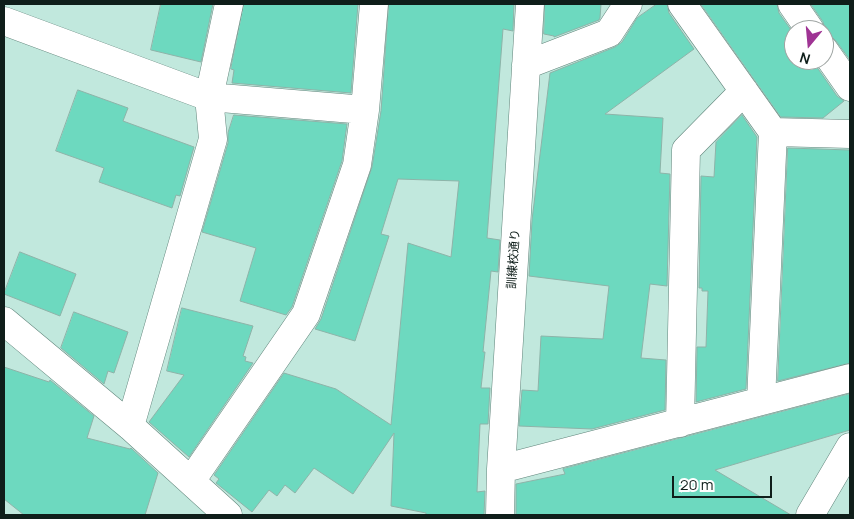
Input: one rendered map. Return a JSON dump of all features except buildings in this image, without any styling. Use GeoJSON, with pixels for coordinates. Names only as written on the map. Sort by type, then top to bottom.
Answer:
{"type":"FeatureCollection","features":[{"type":"Feature","properties":{"kind":"street"},"geometry":{"type":"LineString","coordinates":[[130,426],[214,139],[209,97],[229,4]]}},
{"type":"Feature","properties":{"kind":"street"},"geometry":{"type":"LineString","coordinates":[[191,481],[306,314],[357,165],[365,110],[374,4]]}},
{"type":"Feature","properties":{"kind":"street","name":"訓練校通り"},"geometry":{"type":"LineString","coordinates":[[500,515],[501,468],[530,4]]}},
{"type":"Feature","properties":{"kind":"street"},"geometry":{"type":"LineString","coordinates":[[526,65],[609,33],[628,4]]}},
{"type":"Feature","properties":{"kind":"street"},"geometry":{"type":"LineString","coordinates":[[682,4],[774,132],[761,401]]}},
{"type":"Feature","properties":{"kind":"street"},"geometry":{"type":"LineString","coordinates":[[792,4],[803,20]]}},
{"type":"Feature","properties":{"kind":"street"},"geometry":{"type":"LineString","coordinates":[[4,21],[209,97],[365,110]]}},
{"type":"Feature","properties":{"kind":"street"},"geometry":{"type":"LineString","coordinates":[[834,64],[850,87]]}},
{"type":"Feature","properties":{"kind":"street"},"geometry":{"type":"LineString","coordinates":[[680,422],[686,150],[744,91]]}},
{"type":"Feature","properties":{"kind":"street"},"geometry":{"type":"LineString","coordinates":[[774,132],[850,134]]}},
{"type":"Feature","properties":{"kind":"street"},"geometry":{"type":"LineString","coordinates":[[4,320],[130,426],[228,515]]}},
{"type":"Feature","properties":{"kind":"street"},"geometry":{"type":"LineString","coordinates":[[501,468],[850,378]]}},
{"type":"Feature","properties":{"kind":"street"},"geometry":{"type":"LineString","coordinates":[[810,515],[850,447]]}}]}
